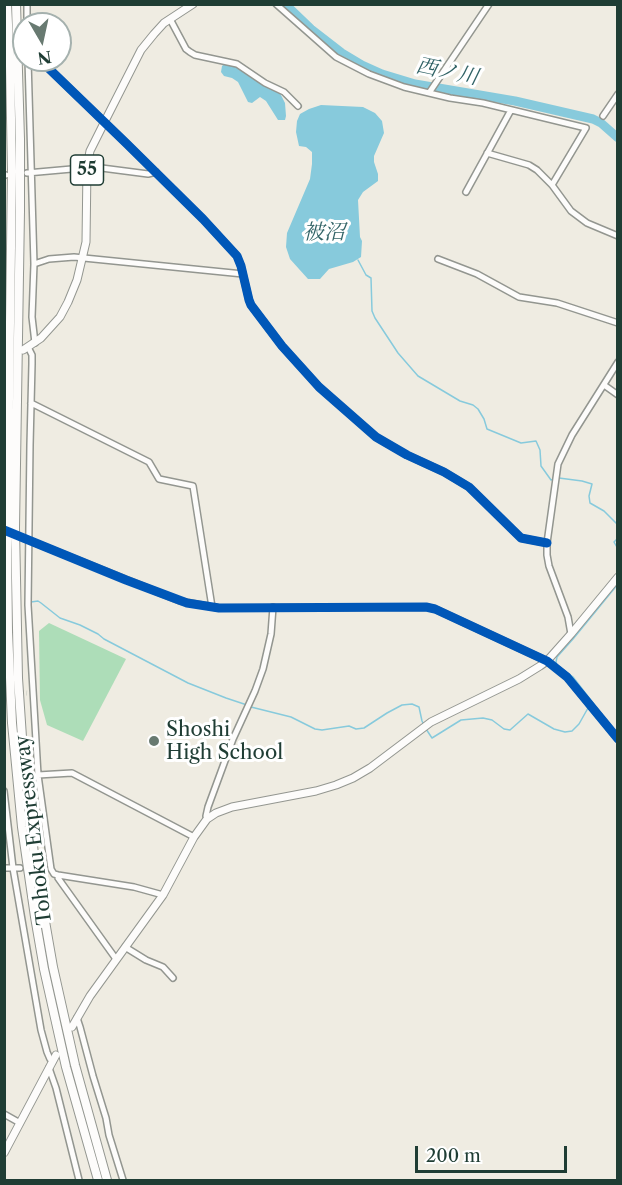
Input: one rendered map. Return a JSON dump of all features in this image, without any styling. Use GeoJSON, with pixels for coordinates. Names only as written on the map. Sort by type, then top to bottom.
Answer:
{"type":"FeatureCollection","features":[{"type":"Feature","properties":{"kind":"highway","name":"Tohoku Expressway"},"geometry":{"type":"LineString","coordinates":[[7,4],[12,181],[7,559],[12,723],[27,864],[44,969],[66,1067],[98,1180]]}},
{"type":"Feature","properties":{"kind":"highway","name":"Tohoku Expressway"},"geometry":{"type":"LineString","coordinates":[[16,4],[20,104],[20,211],[15,528],[18,666],[23,752],[35,864],[53,968],[75,1065],[107,1180]]}},
{"type":"Feature","properties":{"kind":"main road","name":"55"},"geometry":{"type":"LineString","coordinates":[[29,346],[48,332],[64,310],[77,280],[86,242],[87,167],[90,151],[141,50],[170,19],[193,4]]}},
{"type":"Feature","properties":{"kind":"main road"},"geometry":{"type":"LineString","coordinates":[[72,1027],[90,996],[162,895],[194,837],[207,819],[227,809],[316,791],[353,778],[432,722],[519,679],[547,661],[618,577]]}},
{"type":"Feature","properties":{"kind":"main road"},"geometry":{"type":"LineString","coordinates":[[4,1153],[53,1061]]}},
{"type":"Feature","properties":{"kind":"street"},"geometry":{"type":"LineString","coordinates":[[276,4],[336,57],[385,81],[586,128],[552,185]]}},
{"type":"Feature","properties":{"kind":"street"},"geometry":{"type":"LineString","coordinates":[[429,93],[489,4]]}},
{"type":"Feature","properties":{"kind":"street"},"geometry":{"type":"LineString","coordinates":[[170,19],[186,49],[190,52],[237,64],[265,83],[284,92],[298,106]]}},
{"type":"Feature","properties":{"kind":"street"},"geometry":{"type":"LineString","coordinates":[[28,72],[29,173],[34,264],[29,346],[32,364],[26,539],[38,775],[51,872],[134,887],[162,895]]}},
{"type":"Feature","properties":{"kind":"street"},"geometry":{"type":"LineString","coordinates":[[53,72],[105,121],[237,256],[249,300],[256,312],[282,346],[319,387],[376,437],[469,487],[521,538],[547,543]]}},
{"type":"Feature","properties":{"kind":"street"},"geometry":{"type":"LineString","coordinates":[[603,116],[618,94]]}},
{"type":"Feature","properties":{"kind":"street"},"geometry":{"type":"LineString","coordinates":[[466,192],[511,111]]}},
{"type":"Feature","properties":{"kind":"street"},"geometry":{"type":"LineString","coordinates":[[487,153],[533,167],[552,185],[561,200],[576,215],[587,223],[618,236]]}},
{"type":"Feature","properties":{"kind":"street"},"geometry":{"type":"LineString","coordinates":[[29,173],[87,167],[150,174],[156,172]]}},
{"type":"Feature","properties":{"kind":"street"},"geometry":{"type":"LineString","coordinates":[[34,264],[65,257],[243,274]]}},
{"type":"Feature","properties":{"kind":"street"},"geometry":{"type":"LineString","coordinates":[[438,259],[477,274],[519,297],[557,303],[618,323]]}},
{"type":"Feature","properties":{"kind":"street"},"geometry":{"type":"LineString","coordinates":[[571,634],[568,617],[547,555],[558,464],[577,426],[618,362]]}},
{"type":"Feature","properties":{"kind":"street"},"geometry":{"type":"LineString","coordinates":[[604,386],[618,395]]}},
{"type":"Feature","properties":{"kind":"street"},"geometry":{"type":"LineString","coordinates":[[31,403],[149,462],[159,479],[193,486],[212,607]]}},
{"type":"Feature","properties":{"kind":"street"},"geometry":{"type":"LineString","coordinates":[[26,539],[180,601],[212,607],[426,607],[440,611],[547,661],[567,677],[618,739]]}},
{"type":"Feature","properties":{"kind":"street"},"geometry":{"type":"LineString","coordinates":[[207,819],[206,813],[236,731],[263,669],[272,634],[273,607]]}},
{"type":"Feature","properties":{"kind":"street"},"geometry":{"type":"LineString","coordinates":[[27,693],[34,693]]}},
{"type":"Feature","properties":{"kind":"street"},"geometry":{"type":"LineString","coordinates":[[38,775],[72,773],[194,837]]}},
{"type":"Feature","properties":{"kind":"street"},"geometry":{"type":"LineString","coordinates":[[4,791],[13,868],[40,1030],[46,1052],[53,1061],[56,1088],[79,1180]]}},
{"type":"Feature","properties":{"kind":"street"},"geometry":{"type":"LineString","coordinates":[[4,868],[20,868]]}},
{"type":"Feature","properties":{"kind":"street"},"geometry":{"type":"LineString","coordinates":[[42,868],[51,868]]}},
{"type":"Feature","properties":{"kind":"street"},"geometry":{"type":"LineString","coordinates":[[58,875],[116,959]]}},
{"type":"Feature","properties":{"kind":"street"},"geometry":{"type":"LineString","coordinates":[[125,947],[162,967],[173,978]]}},
{"type":"Feature","properties":{"kind":"street"},"geometry":{"type":"LineString","coordinates":[[77,1018],[123,1180]]}},
{"type":"Feature","properties":{"kind":"street"},"geometry":{"type":"LineString","coordinates":[[4,1114],[20,1123]]}},
{"type":"Feature","properties":{"kind":"green space"},"geometry":{"type":"Polygon","coordinates":[[[49,623],[126,659],[83,741],[47,725],[40,700],[39,631],[49,623]]]}},
{"type":"Feature","properties":{"kind":"water"},"geometry":{"type":"Polygon","coordinates":[[[225,63],[247,72],[256,80],[280,93],[285,103],[285,120],[278,120],[266,101],[260,97],[252,103],[248,102],[238,82],[224,76],[221,72],[225,63]]]}},
{"type":"Feature","properties":{"kind":"water","name":"被沼"},"geometry":{"type":"Polygon","coordinates":[[[321,105],[363,107],[375,113],[382,121],[384,133],[374,156],[378,181],[363,192],[358,200],[362,241],[361,257],[353,262],[329,269],[320,279],[308,279],[290,259],[286,247],[287,233],[310,179],[312,164],[312,152],[306,147],[299,146],[296,132],[297,121],[300,114],[321,105]]]}},
{"type":"Feature","properties":{"kind":"waterway","name":"西ノ川"},"geometry":{"type":"LineString","coordinates":[[285,4],[311,29],[342,53],[382,74],[415,84],[515,101],[593,119],[618,138]]}},
{"type":"Feature","properties":{"kind":"waterway"},"geometry":{"type":"LineString","coordinates":[[358,260],[366,275],[371,278],[372,311],[375,318],[398,353],[418,376],[460,401],[473,405],[484,419],[487,429],[521,443],[536,441],[540,450],[541,466],[551,480],[554,479]]}},
{"type":"Feature","properties":{"kind":"waterway"},"geometry":{"type":"LineString","coordinates":[[559,478],[592,484],[590,503],[604,511],[618,525]]}},
{"type":"Feature","properties":{"kind":"waterway"},"geometry":{"type":"LineString","coordinates":[[618,538],[614,542],[618,549]]}},
{"type":"Feature","properties":{"kind":"waterway"},"geometry":{"type":"LineString","coordinates":[[613,729],[573,677],[556,662],[557,657],[618,584]]}},
{"type":"Feature","properties":{"kind":"waterway"},"geometry":{"type":"LineString","coordinates":[[31,602],[38,601],[60,618],[98,634],[188,683],[247,705]]}},
{"type":"Feature","properties":{"kind":"waterway"},"geometry":{"type":"LineString","coordinates":[[251,707],[291,717],[322,730],[349,726],[356,729],[364,728],[402,705],[412,704],[419,707],[424,725]]}},
{"type":"Feature","properties":{"kind":"waterway"},"geometry":{"type":"LineString","coordinates":[[426,729],[432,738],[461,720],[483,718],[492,720],[504,729],[510,730],[528,714],[554,729],[565,732],[572,731],[579,724],[588,708]]}},
{"type":"Feature","properties":{"kind":"tunnel"},"geometry":{"type":"LineString","coordinates":[[4,691],[27,693]]}},
{"type":"Feature","properties":{"kind":"tunnel"},"geometry":{"type":"LineString","coordinates":[[20,868],[42,868]]}},
{"type":"Feature","properties":{"kind":"cycle path"},"geometry":{"type":"LineString","coordinates":[[52,72],[203,219],[237,256],[251,305],[282,346],[319,387],[376,437],[469,487],[521,538],[547,543]]}},
{"type":"Feature","properties":{"kind":"cycle path"},"geometry":{"type":"LineString","coordinates":[[4,530],[187,603],[219,608],[426,607],[435,609],[547,661],[567,677],[618,739]]}},
{"type":"Feature","properties":{"kind":"place","name":"Shoshi High School"},"geometry":{"type":"Point","coordinates":[154,741]}}]}
